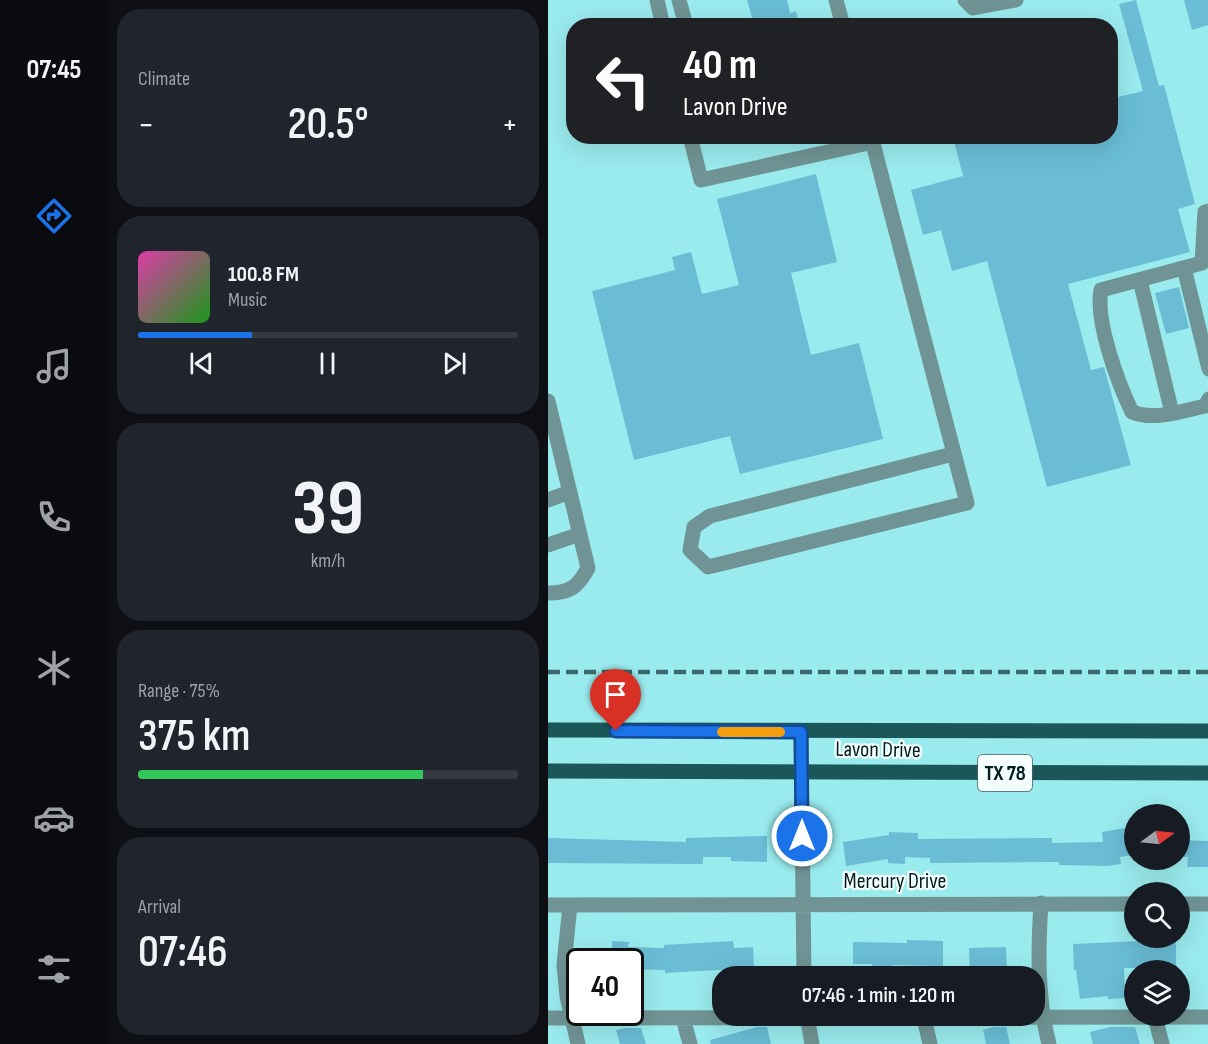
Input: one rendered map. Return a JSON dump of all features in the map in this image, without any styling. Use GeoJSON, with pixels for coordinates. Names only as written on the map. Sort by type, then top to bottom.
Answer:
{"type":"FeatureCollection","features":[{"type":"Feature","properties":{"kind":"main road","name":"Lavon Drive"},"geometry":{"type":"LineString","coordinates":[[548,730],[1208,731]]}},
{"type":"Feature","properties":{"kind":"main road","name":"Lavon Drive"},"geometry":{"type":"LineString","coordinates":[[548,771],[1208,772]]}},
{"type":"Feature","properties":{"kind":"street"},"geometry":{"type":"LineString","coordinates":[[657,0],[661,18]]}},
{"type":"Feature","properties":{"kind":"street"},"geometry":{"type":"LineString","coordinates":[[679,0],[684,18]]}},
{"type":"Feature","properties":{"kind":"street"},"geometry":{"type":"LineString","coordinates":[[836,0],[841,18]]}},
{"type":"Feature","properties":{"kind":"street"},"geometry":{"type":"LineString","coordinates":[[965,0],[973,8],[1016,0]]}},
{"type":"Feature","properties":{"kind":"street"},"geometry":{"type":"LineString","coordinates":[[692,144],[701,180],[851,144]]}},
{"type":"Feature","properties":{"kind":"street"},"geometry":{"type":"LineString","coordinates":[[873,144],[967,503],[708,567],[690,550],[694,527],[710,516],[953,454]]}},
{"type":"Feature","properties":{"kind":"street"},"geometry":{"type":"LineString","coordinates":[[1208,211],[1205,212],[1202,263],[1101,290],[1098,305],[1132,412],[1143,416],[1172,413],[1205,406],[1208,399]]}},
{"type":"Feature","properties":{"kind":"street"},"geometry":{"type":"LineString","coordinates":[[1184,268],[1208,369]]}},
{"type":"Feature","properties":{"kind":"street"},"geometry":{"type":"LineString","coordinates":[[1140,280],[1172,413]]}},
{"type":"Feature","properties":{"kind":"street"},"geometry":{"type":"LineString","coordinates":[[548,593],[565,593],[579,584],[588,568],[570,492],[554,453],[549,408]]}},
{"type":"Feature","properties":{"kind":"street"},"geometry":{"type":"LineString","coordinates":[[548,500],[570,492]]}},
{"type":"Feature","properties":{"kind":"street"},"geometry":{"type":"LineString","coordinates":[[548,544],[580,534]]}},
{"type":"Feature","properties":{"kind":"street"},"geometry":{"type":"LineString","coordinates":[[801,732],[804,966]]}},
{"type":"Feature","properties":{"kind":"street"},"geometry":{"type":"LineString","coordinates":[[1039,966],[1041,903]]}},
{"type":"Feature","properties":{"kind":"street","name":"Mercury Drive"},"geometry":{"type":"LineString","coordinates":[[548,905],[1124,904]]}},
{"type":"Feature","properties":{"kind":"street"},"geometry":{"type":"LineString","coordinates":[[1190,904],[1208,904]]}},
{"type":"Feature","properties":{"kind":"street"},"geometry":{"type":"LineString","coordinates":[[566,978],[564,965],[569,905]]}},
{"type":"Feature","properties":{"kind":"street"},"geometry":{"type":"LineString","coordinates":[[1045,1018],[1124,1017]]}},
{"type":"Feature","properties":{"kind":"street"},"geometry":{"type":"LineString","coordinates":[[1190,1017],[1208,1017]]}},
{"type":"Feature","properties":{"kind":"street"},"geometry":{"type":"LineString","coordinates":[[548,1018],[566,1018]]}},
{"type":"Feature","properties":{"kind":"street"},"geometry":{"type":"LineString","coordinates":[[644,1018],[712,1018]]}},
{"type":"Feature","properties":{"kind":"street"},"geometry":{"type":"LineString","coordinates":[[683,1018],[690,1044]]}},
{"type":"Feature","properties":{"kind":"street"},"geometry":{"type":"LineString","coordinates":[[1045,1023],[1049,1044]]}},
{"type":"Feature","properties":{"kind":"street"},"geometry":{"type":"LineString","coordinates":[[574,1026],[578,1044]]}},
{"type":"Feature","properties":{"kind":"street"},"geometry":{"type":"LineString","coordinates":[[809,1026],[812,1044]]}},
{"type":"Feature","properties":{"kind":"street"},"geometry":{"type":"LineString","coordinates":[[926,1026],[930,1044]]}},
{"type":"Feature","properties":{"kind":"street"},"geometry":{"type":"LineString","coordinates":[[1157,1026],[1162,1044]]}},
{"type":"Feature","properties":{"kind":"building"},"geometry":{"type":"Polygon","coordinates":[[[747,0],[787,0],[790,13],[796,11],[798,18],[752,18],[747,0]]]}},
{"type":"Feature","properties":{"kind":"building"},"geometry":{"type":"Polygon","coordinates":[[[1136,0],[1159,86],[1164,85],[1195,204],[1178,209],[1190,252],[1068,284],[1091,370],[1104,367],[1131,465],[1047,487],[987,261],[952,271],[941,230],[923,235],[911,190],[963,176],[955,144],[1118,144],[1118,97],[1143,91],[1119,4],[1136,0]]]}},
{"type":"Feature","properties":{"kind":"building"},"geometry":{"type":"Polygon","coordinates":[[[1184,0],[1208,0],[1208,25],[1192,30],[1184,0]]]}},
{"type":"Feature","properties":{"kind":"building"},"geometry":{"type":"Polygon","coordinates":[[[816,174],[837,262],[791,273],[811,355],[859,343],[883,439],[740,474],[730,436],[634,460],[592,291],[675,270],[672,257],[691,252],[702,294],[739,285],[717,199],[816,174]]]}},
{"type":"Feature","properties":{"kind":"building"},"geometry":{"type":"Polygon","coordinates":[[[1179,287],[1189,328],[1166,334],[1155,293],[1179,287]]]}},
{"type":"Feature","properties":{"kind":"building"},"geometry":{"type":"Polygon","coordinates":[[[1124,828],[1124,856],[1120,857],[1121,864],[1107,866],[1059,865],[1059,862],[930,863],[930,858],[905,857],[905,864],[888,863],[888,859],[846,866],[843,842],[889,835],[889,832],[918,833],[918,839],[1052,838],[1052,843],[1103,842],[1102,832],[1124,828]]]}},
{"type":"Feature","properties":{"kind":"building"},"geometry":{"type":"Polygon","coordinates":[[[767,836],[767,862],[731,861],[731,857],[703,857],[703,864],[548,863],[548,838],[686,842],[686,838],[767,836]]]}},
{"type":"Feature","properties":{"kind":"building"},"geometry":{"type":"Polygon","coordinates":[[[1190,840],[1208,841],[1208,867],[1190,867],[1190,840]]]}},
{"type":"Feature","properties":{"kind":"building"},"geometry":{"type":"Polygon","coordinates":[[[907,940],[943,941],[943,966],[853,964],[853,942],[907,943],[907,940]]]}},
{"type":"Feature","properties":{"kind":"building"},"geometry":{"type":"Polygon","coordinates":[[[612,941],[629,942],[628,947],[664,948],[664,945],[733,941],[734,948],[753,947],[754,966],[712,966],[712,970],[665,973],[665,970],[644,969],[644,948],[612,948],[612,941]]]}},
{"type":"Feature","properties":{"kind":"building"},"geometry":{"type":"Polygon","coordinates":[[[1124,942],[1124,948],[1176,948],[1176,960],[1124,960],[1124,998],[1108,999],[1108,996],[1080,999],[1076,970],[1074,970],[1073,944],[1124,942]]]}},
{"type":"Feature","properties":{"kind":"building"},"geometry":{"type":"Polygon","coordinates":[[[1006,947],[1007,966],[970,966],[969,948],[1006,947]]]}},
{"type":"Feature","properties":{"kind":"building"},"geometry":{"type":"Polygon","coordinates":[[[757,1027],[767,1027],[771,1044],[711,1044],[710,1040],[757,1027]]]}},
{"type":"Feature","properties":{"kind":"building"},"geometry":{"type":"Polygon","coordinates":[[[1006,1027],[1010,1044],[986,1044],[983,1030],[1006,1027]]]}},
{"type":"Feature","properties":{"kind":"building"},"geometry":{"type":"Polygon","coordinates":[[[1110,1027],[1135,1027],[1140,1044],[1093,1044],[1090,1032],[1110,1027]]]}},
{"type":"Feature","properties":{"kind":"building"},"geometry":{"type":"Polygon","coordinates":[[[641,1028],[646,1044],[620,1044],[616,1030],[641,1028]]]}},
{"type":"Feature","properties":{"kind":"railway"},"geometry":{"type":"LineString","coordinates":[[548,672],[1209,672]]}},
{"type":"Feature","properties":{"kind":"slow traffic"},"geometry":{"type":"LineString","coordinates":[[722,732],[780,732]]}},
{"type":"Feature","properties":{"kind":"route"},"geometry":{"type":"LineString","coordinates":[[616,731],[801,732],[802,836]]}}]}
